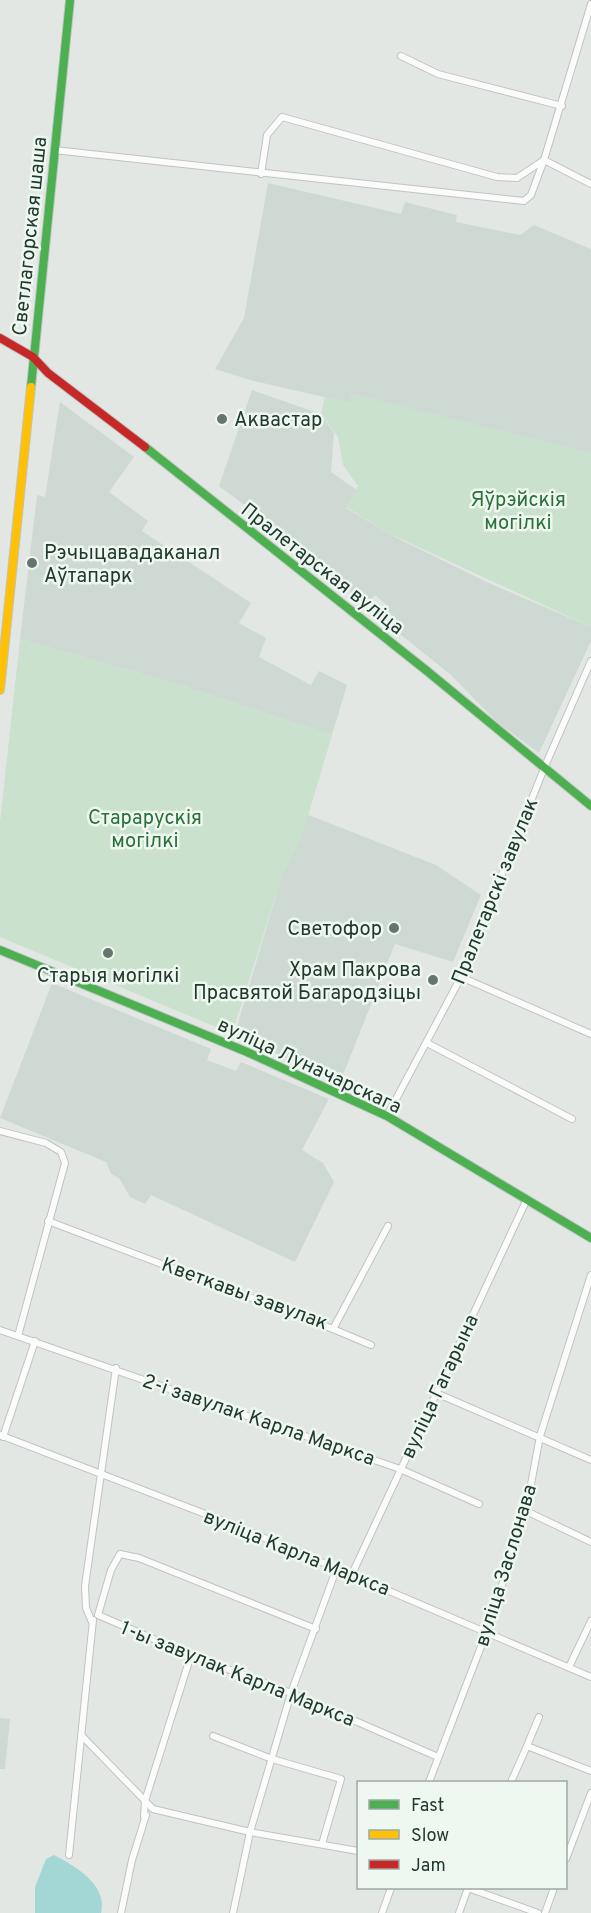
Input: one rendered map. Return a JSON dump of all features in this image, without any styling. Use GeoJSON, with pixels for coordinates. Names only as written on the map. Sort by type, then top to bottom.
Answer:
{"type":"FeatureCollection","features":[{"type":"Feature","properties":{"kind":"street","name":"Светлагорская шаша"},"geometry":{"type":"LineString","coordinates":[[0,690],[70,0]]}},
{"type":"Feature","properties":{"kind":"street"},"geometry":{"type":"LineString","coordinates":[[54,150],[524,201],[531,195],[544,160],[591,4]]}},
{"type":"Feature","properties":{"kind":"street"},"geometry":{"type":"LineString","coordinates":[[401,56],[438,74],[562,106]]}},
{"type":"Feature","properties":{"kind":"street"},"geometry":{"type":"LineString","coordinates":[[261,174],[267,135],[282,117],[496,177],[517,178],[544,160]]}},
{"type":"Feature","properties":{"kind":"street"},"geometry":{"type":"LineString","coordinates":[[544,160],[591,184]]}},
{"type":"Feature","properties":{"kind":"street","name":"Пралетарская вуліца"},"geometry":{"type":"LineString","coordinates":[[0,338],[33,357],[48,373],[152,452],[545,766],[591,806]]}},
{"type":"Feature","properties":{"kind":"street","name":"Пралетарскі завулак"},"geometry":{"type":"LineString","coordinates":[[387,1116],[461,977],[545,766],[591,661]]}},
{"type":"Feature","properties":{"kind":"street","name":"вуліца Луначарскага"},"geometry":{"type":"LineString","coordinates":[[0,950],[247,1052],[387,1116],[591,1238]]}},
{"type":"Feature","properties":{"kind":"street"},"geometry":{"type":"LineString","coordinates":[[461,977],[591,1034]]}},
{"type":"Feature","properties":{"kind":"street"},"geometry":{"type":"LineString","coordinates":[[427,1043],[572,1119]]}},
{"type":"Feature","properties":{"kind":"street"},"geometry":{"type":"LineString","coordinates":[[0,1131],[46,1143],[62,1152],[65,1163],[18,1335]]}},
{"type":"Feature","properties":{"kind":"street","name":"вуліца Гагарына"},"geometry":{"type":"LineString","coordinates":[[352,1574],[527,1199]]}},
{"type":"Feature","properties":{"kind":"street","name":"Кветкавы завулак"},"geometry":{"type":"LineString","coordinates":[[48,1221],[333,1329],[388,1226]]}},
{"type":"Feature","properties":{"kind":"street","name":"вуліца Заслонава"},"geometry":{"type":"LineString","coordinates":[[429,1781],[487,1631],[525,1511],[540,1436],[591,1275]]}},
{"type":"Feature","properties":{"kind":"street","name":"2-і завулак Карла Маркса"},"geometry":{"type":"LineString","coordinates":[[0,1329],[400,1469],[479,1504]]}},
{"type":"Feature","properties":{"kind":"street"},"geometry":{"type":"LineString","coordinates":[[333,1329],[371,1345]]}},
{"type":"Feature","properties":{"kind":"street"},"geometry":{"type":"LineString","coordinates":[[2,1436],[35,1341]]}},
{"type":"Feature","properties":{"kind":"street"},"geometry":{"type":"LineString","coordinates":[[69,1855],[92,1622],[87,1608],[85,1586],[99,1473],[116,1368]]}},
{"type":"Feature","properties":{"kind":"street"},"geometry":{"type":"LineString","coordinates":[[436,1393],[591,1460]]}},
{"type":"Feature","properties":{"kind":"street","name":"вуліца Карла Маркса"},"geometry":{"type":"LineString","coordinates":[[2,1436],[234,1525],[591,1677]]}},
{"type":"Feature","properties":{"kind":"street"},"geometry":{"type":"LineString","coordinates":[[525,1511],[591,1542]]}},
{"type":"Feature","properties":{"kind":"street","name":"1-ы завулак Карла Маркса"},"geometry":{"type":"LineString","coordinates":[[316,1629],[139,1558],[120,1554],[111,1570],[98,1615],[191,1655],[291,1693],[438,1757]]}},
{"type":"Feature","properties":{"kind":"street"},"geometry":{"type":"LineString","coordinates":[[232,1913],[250,1832],[291,1693],[336,1570]]}},
{"type":"Feature","properties":{"kind":"street"},"geometry":{"type":"LineString","coordinates":[[92,1622],[98,1615]]}},
{"type":"Feature","properties":{"kind":"street"},"geometry":{"type":"LineString","coordinates":[[569,1667],[591,1621]]}},
{"type":"Feature","properties":{"kind":"street"},"geometry":{"type":"LineString","coordinates":[[121,1913],[144,1816],[145,1801],[191,1655]]}},
{"type":"Feature","properties":{"kind":"street"},"geometry":{"type":"LineString","coordinates":[[511,1781],[539,1717]]}},
{"type":"Feature","properties":{"kind":"street"},"geometry":{"type":"LineString","coordinates":[[82,1736],[153,1809],[250,1832],[357,1851]]}},
{"type":"Feature","properties":{"kind":"street"},"geometry":{"type":"LineString","coordinates":[[213,1736],[272,1759],[341,1779],[322,1844]]}},
{"type":"Feature","properties":{"kind":"street"},"geometry":{"type":"LineString","coordinates":[[527,1746],[591,1771]]}},
{"type":"Feature","properties":{"kind":"street"},"geometry":{"type":"LineString","coordinates":[[567,1856],[591,1793]]}},
{"type":"Feature","properties":{"kind":"street"},"geometry":{"type":"LineString","coordinates":[[144,1816],[153,1809]]}},
{"type":"Feature","properties":{"kind":"street"},"geometry":{"type":"LineString","coordinates":[[382,1913],[390,1889]]}},
{"type":"Feature","properties":{"kind":"street"},"geometry":{"type":"LineString","coordinates":[[459,1913],[467,1889]]}},
{"type":"Feature","properties":{"kind":"street"},"geometry":{"type":"LineString","coordinates":[[473,1889],[538,1913]]}},
{"type":"Feature","properties":{"kind":"street"},"geometry":{"type":"LineString","coordinates":[[545,1913],[554,1889]]}},
{"type":"Feature","properties":{"kind":"shaded area"},"geometry":{"type":"Polygon","coordinates":[[[268,183],[401,214],[405,202],[457,215],[456,222],[520,235],[534,225],[591,249],[591,453],[489,431],[352,394],[350,403],[250,380],[215,369],[244,318],[268,183]]]}},
{"type":"Feature","properties":{"kind":"shaded area"},"geometry":{"type":"Polygon","coordinates":[[[252,390],[321,414],[334,433],[331,472],[357,490],[346,508],[395,537],[489,583],[591,627],[591,641],[539,753],[496,721],[451,675],[380,618],[388,606],[375,595],[366,604],[313,561],[314,557],[219,486],[252,390]]]}},
{"type":"Feature","properties":{"kind":"shaded area","name":"Рэчыцавадаканал Аўтапарк"},"geometry":{"type":"Polygon","coordinates":[[[60,402],[134,457],[109,492],[148,521],[142,531],[251,603],[239,623],[266,638],[259,657],[311,685],[319,671],[347,685],[332,735],[177,684],[20,639],[37,495],[45,497],[60,402]]]}},
{"type":"Feature","properties":{"kind":"shaded area"},"geometry":{"type":"Polygon","coordinates":[[[301,812],[436,865],[481,895],[453,962],[395,944],[339,1085],[235,1033],[301,812]]]}},
{"type":"Feature","properties":{"kind":"shaded area"},"geometry":{"type":"Polygon","coordinates":[[[52,983],[211,1049],[207,1060],[236,1071],[241,1062],[329,1099],[302,1150],[323,1163],[334,1182],[295,1262],[151,1195],[145,1204],[130,1197],[119,1178],[111,1174],[106,1162],[0,1118],[52,983]]]}},
{"type":"Feature","properties":{"kind":"shaded area"},"geometry":{"type":"Polygon","coordinates":[[[0,1718],[10,1719],[5,1769],[0,1769],[0,1718]]]}},
{"type":"Feature","properties":{"kind":"green space","name":"Яўрэйскія могілкі"},"geometry":{"type":"Polygon","coordinates":[[[351,394],[591,453],[591,627],[390,534],[346,507],[358,486],[343,465],[338,437],[321,414],[325,397],[350,403],[351,394]]]}},
{"type":"Feature","properties":{"kind":"green space","name":"Старарускія могілкі"},"geometry":{"type":"Polygon","coordinates":[[[20,639],[177,684],[332,735],[302,836],[281,879],[233,1031],[228,1032],[0,937],[0,822],[20,639]]]}},
{"type":"Feature","properties":{"kind":"water"},"geometry":{"type":"Polygon","coordinates":[[[54,1855],[80,1871],[95,1885],[102,1903],[101,1913],[35,1913],[35,1887],[46,1859],[54,1855]]]}},
{"type":"Feature","properties":{"kind":"traffic: fast"},"geometry":{"type":"LineString","coordinates":[[31,387],[70,0]]}},
{"type":"Feature","properties":{"kind":"traffic: fast"},"geometry":{"type":"LineString","coordinates":[[145,447],[427,671],[591,806]]}},
{"type":"Feature","properties":{"kind":"traffic: fast"},"geometry":{"type":"LineString","coordinates":[[0,950],[247,1052],[387,1116],[591,1238]]}},
{"type":"Feature","properties":{"kind":"traffic: slow"},"geometry":{"type":"LineString","coordinates":[[0,690],[31,387]]}},
{"type":"Feature","properties":{"kind":"traffic: jam"},"geometry":{"type":"LineString","coordinates":[[0,338],[33,357],[48,373],[145,447]]}},
{"type":"Feature","properties":{"kind":"place","name":"Аквастар"},"geometry":{"type":"Point","coordinates":[222,419]}},
{"type":"Feature","properties":{"kind":"place","name":"Рэчыцавадаканал Аўтапарк"},"geometry":{"type":"Point","coordinates":[32,563]}},
{"type":"Feature","properties":{"kind":"place","name":"Светофор"},"geometry":{"type":"Point","coordinates":[394,928]}},
{"type":"Feature","properties":{"kind":"place","name":"Старыя могілкі"},"geometry":{"type":"Point","coordinates":[108,953]}},
{"type":"Feature","properties":{"kind":"place","name":"Храм Пакрова Прасвятой Багародзіцы"},"geometry":{"type":"Point","coordinates":[433,980]}}]}
